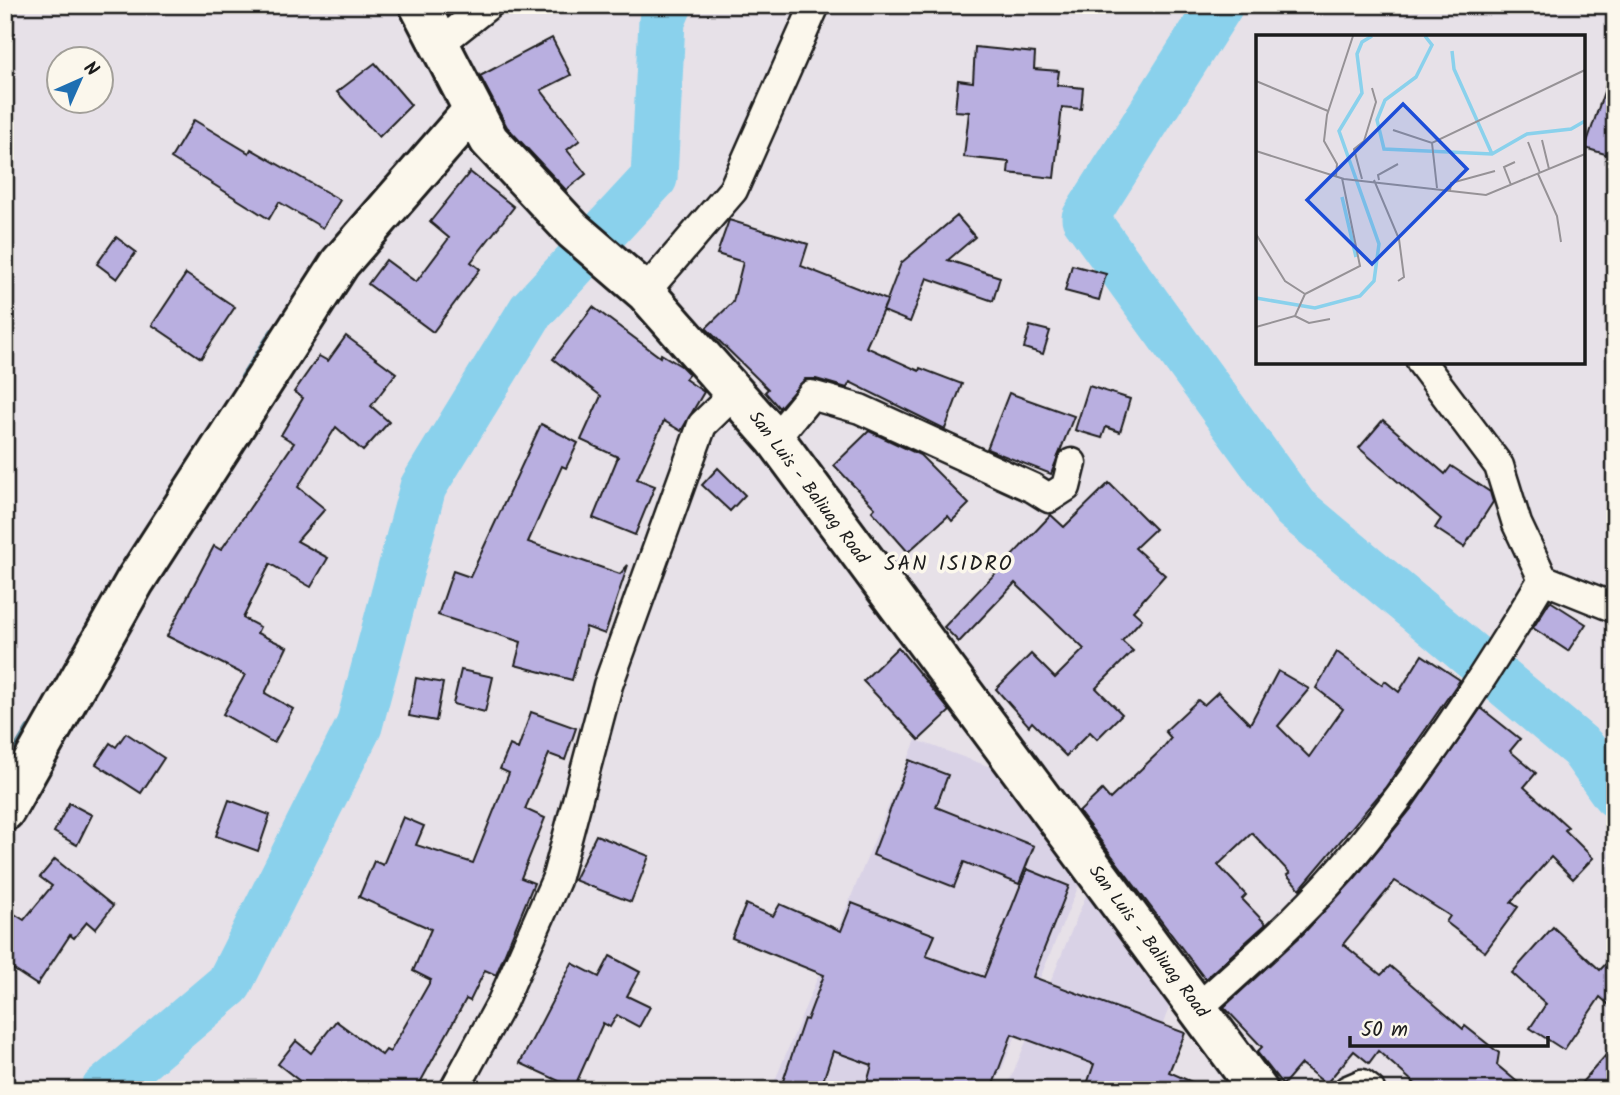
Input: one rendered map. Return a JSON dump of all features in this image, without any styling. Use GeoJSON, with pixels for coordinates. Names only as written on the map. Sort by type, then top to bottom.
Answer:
{"type":"FeatureCollection","features":[{"type":"Feature","properties":{"kind":"main road","name":"San Luis - Baliuag Road"},"geometry":{"type":"LineString","coordinates":[[419,5],[489,140],[573,230],[639,286],[775,439],[1258,1090]]}},
{"type":"Feature","properties":{"kind":"main road"},"geometry":{"type":"LineString","coordinates":[[5,811],[135,581],[340,263],[473,110]]}},
{"type":"Feature","properties":{"kind":"street"},"geometry":{"type":"LineString","coordinates":[[439,44],[488,5]]}},
{"type":"Feature","properties":{"kind":"street"},"geometry":{"type":"LineString","coordinates":[[639,286],[733,190],[815,5]]}},
{"type":"Feature","properties":{"kind":"street"},"geometry":{"type":"LineString","coordinates":[[1422,364],[1499,466],[1517,524],[1543,579],[1615,608]]}},
{"type":"Feature","properties":{"kind":"street"},"geometry":{"type":"LineString","coordinates":[[454,1090],[502,1002],[556,880],[608,685],[702,425],[736,392]]}},
{"type":"Feature","properties":{"kind":"street"},"geometry":{"type":"LineString","coordinates":[[775,439],[811,395],[860,409],[1033,488],[1049,498],[1066,487],[1072,463]]}},
{"type":"Feature","properties":{"kind":"street"},"geometry":{"type":"LineString","coordinates":[[1199,1007],[1247,964],[1342,869],[1403,792],[1496,657],[1543,579]]}},
{"type":"Feature","properties":{"kind":"street"},"geometry":{"type":"LineString","coordinates":[[1348,1090],[1362,1084],[1370,1090]]}},
{"type":"Feature","properties":{"kind":"shaded area"},"geometry":{"type":"Polygon","coordinates":[[[916,740],[996,769],[1082,878],[993,1090],[771,1090],[916,740]]]}},
{"type":"Feature","properties":{"kind":"shaded area"},"geometry":{"type":"Polygon","coordinates":[[[1089,888],[1176,989],[1138,1090],[1006,1090],[1089,888]]]}},
{"type":"Feature","properties":{"kind":"building"},"geometry":{"type":"Polygon","coordinates":[[[552,38],[571,75],[541,90],[580,140],[567,150],[586,174],[566,190],[507,127],[480,76],[552,38]]]}},
{"type":"Feature","properties":{"kind":"building"},"geometry":{"type":"Polygon","coordinates":[[[975,47],[1035,53],[1034,69],[1059,71],[1057,85],[1083,88],[1081,109],[1062,107],[1054,178],[1008,173],[1009,162],[964,157],[969,112],[955,111],[958,80],[973,82],[975,47]]]}},
{"type":"Feature","properties":{"kind":"building"},"geometry":{"type":"Polygon","coordinates":[[[375,63],[411,105],[379,137],[337,92],[375,63]]]}},
{"type":"Feature","properties":{"kind":"building"},"geometry":{"type":"Polygon","coordinates":[[[1611,71],[1615,71],[1615,157],[1585,148],[1611,71]]]}},
{"type":"Feature","properties":{"kind":"building"},"geometry":{"type":"Polygon","coordinates":[[[194,120],[249,153],[251,149],[340,200],[323,228],[279,202],[269,219],[171,158],[194,120]]]}},
{"type":"Feature","properties":{"kind":"building"},"geometry":{"type":"Polygon","coordinates":[[[470,172],[514,207],[471,262],[480,269],[433,332],[368,284],[386,260],[416,282],[449,238],[430,222],[470,172]]]}},
{"type":"Feature","properties":{"kind":"building"},"geometry":{"type":"Polygon","coordinates":[[[957,216],[975,237],[948,260],[1000,277],[993,301],[927,278],[910,322],[883,311],[887,301],[866,347],[919,371],[920,368],[962,384],[945,429],[850,382],[847,388],[816,379],[805,379],[779,408],[765,392],[768,389],[706,328],[733,302],[743,262],[717,254],[729,220],[808,244],[801,266],[887,300],[901,263],[957,216]]]}},
{"type":"Feature","properties":{"kind":"building"},"geometry":{"type":"Polygon","coordinates":[[[116,237],[136,252],[117,279],[97,264],[116,237]]]}},
{"type":"Feature","properties":{"kind":"building"},"geometry":{"type":"Polygon","coordinates":[[[1072,265],[1106,274],[1099,300],[1065,291],[1072,265]]]}},
{"type":"Feature","properties":{"kind":"building"},"geometry":{"type":"Polygon","coordinates":[[[186,274],[235,307],[201,358],[152,325],[186,274]]]}},
{"type":"Feature","properties":{"kind":"building"},"geometry":{"type":"Polygon","coordinates":[[[593,307],[660,357],[661,354],[681,366],[689,374],[685,379],[704,392],[681,431],[664,421],[637,479],[655,486],[635,535],[593,518],[618,457],[581,440],[601,396],[553,359],[593,307]]]}},
{"type":"Feature","properties":{"kind":"building"},"geometry":{"type":"Polygon","coordinates":[[[1030,326],[1050,331],[1043,354],[1024,348],[1030,326]]]}},
{"type":"Feature","properties":{"kind":"building"},"geometry":{"type":"Polygon","coordinates":[[[346,336],[396,373],[371,406],[389,422],[363,451],[336,427],[298,487],[325,509],[297,541],[328,558],[311,587],[270,564],[243,618],[260,627],[257,633],[287,647],[265,693],[293,709],[274,743],[223,714],[245,675],[167,636],[214,546],[221,550],[294,443],[281,435],[303,398],[294,392],[319,356],[328,361],[346,336]]]}},
{"type":"Feature","properties":{"kind":"building"},"geometry":{"type":"Polygon","coordinates":[[[1089,386],[1130,399],[1120,432],[1106,427],[1102,438],[1075,430],[1089,386]]]}},
{"type":"Feature","properties":{"kind":"building"},"geometry":{"type":"Polygon","coordinates":[[[1009,393],[1074,416],[1051,474],[987,449],[1009,393]]]}},
{"type":"Feature","properties":{"kind":"building"},"geometry":{"type":"Polygon","coordinates":[[[1383,420],[1445,474],[1451,466],[1490,492],[1493,502],[1464,547],[1435,528],[1441,519],[1359,448],[1383,420]]]}},
{"type":"Feature","properties":{"kind":"building"},"geometry":{"type":"Polygon","coordinates":[[[541,424],[578,443],[566,468],[562,466],[528,542],[620,574],[628,565],[605,634],[586,627],[572,680],[515,665],[521,642],[438,615],[453,571],[470,577],[541,424]]]}},
{"type":"Feature","properties":{"kind":"building"},"geometry":{"type":"Polygon","coordinates":[[[869,431],[920,455],[969,504],[952,521],[948,516],[908,552],[872,511],[875,508],[834,465],[869,431]]]}},
{"type":"Feature","properties":{"kind":"building"},"geometry":{"type":"Polygon","coordinates":[[[718,468],[745,495],[730,511],[702,485],[718,468]]]}},
{"type":"Feature","properties":{"kind":"building"},"geometry":{"type":"Polygon","coordinates":[[[1109,483],[1155,529],[1135,548],[1165,575],[1133,611],[1142,619],[1122,641],[1133,651],[1096,688],[1122,714],[1097,739],[1090,732],[1066,756],[1032,722],[1029,726],[996,689],[1031,654],[1055,678],[1084,649],[1015,583],[959,642],[944,627],[1051,515],[1064,527],[1109,483]]]}},
{"type":"Feature","properties":{"kind":"building"},"geometry":{"type":"Polygon","coordinates":[[[1550,601],[1586,624],[1568,651],[1533,628],[1550,601]]]}},
{"type":"Feature","properties":{"kind":"building"},"geometry":{"type":"Polygon","coordinates":[[[898,647],[950,711],[919,740],[863,681],[898,647]]]}},
{"type":"Feature","properties":{"kind":"building"},"geometry":{"type":"Polygon","coordinates":[[[1337,652],[1382,685],[1385,681],[1399,692],[1422,655],[1460,680],[1385,788],[1300,889],[1287,875],[1290,873],[1252,833],[1218,865],[1246,895],[1242,899],[1266,924],[1205,979],[1079,812],[1102,790],[1110,799],[1162,749],[1171,738],[1165,731],[1198,700],[1204,705],[1218,692],[1250,724],[1278,671],[1309,689],[1278,726],[1309,757],[1343,709],[1316,688],[1337,652]]]}},
{"type":"Feature","properties":{"kind":"building"},"geometry":{"type":"Polygon","coordinates":[[[461,670],[493,677],[485,712],[453,704],[461,670]]]}},
{"type":"Feature","properties":{"kind":"building"},"geometry":{"type":"Polygon","coordinates":[[[416,678],[443,683],[436,721],[409,716],[416,678]]]}},
{"type":"Feature","properties":{"kind":"building"},"geometry":{"type":"Polygon","coordinates":[[[1481,708],[1520,739],[1510,751],[1536,773],[1524,787],[1568,827],[1565,830],[1593,858],[1573,879],[1551,857],[1511,902],[1518,907],[1485,952],[1446,922],[1450,916],[1395,881],[1343,944],[1381,975],[1390,966],[1463,1029],[1465,1026],[1499,1053],[1497,1065],[1527,1090],[1422,1090],[1378,1051],[1369,1063],[1354,1051],[1326,1084],[1301,1064],[1283,1085],[1257,1052],[1262,1047],[1224,1007],[1303,934],[1355,878],[1411,809],[1481,708]]]}},
{"type":"Feature","properties":{"kind":"building"},"geometry":{"type":"Polygon","coordinates":[[[531,712],[576,728],[565,760],[549,754],[525,809],[545,818],[521,878],[534,883],[496,975],[485,970],[470,1001],[466,999],[416,1090],[311,1090],[278,1064],[296,1041],[311,1053],[336,1021],[382,1055],[386,1050],[390,1052],[431,980],[413,971],[431,929],[359,897],[374,861],[383,865],[403,817],[424,826],[416,845],[473,863],[509,773],[500,769],[510,745],[518,749],[531,712]]]}},
{"type":"Feature","properties":{"kind":"building"},"geometry":{"type":"Polygon","coordinates":[[[126,733],[164,758],[141,793],[96,764],[110,743],[116,747],[126,733]]]}},
{"type":"Feature","properties":{"kind":"building"},"geometry":{"type":"Polygon","coordinates":[[[909,760],[948,775],[936,807],[1034,846],[1019,884],[964,862],[954,887],[873,855],[909,760]]]}},
{"type":"Feature","properties":{"kind":"building"},"geometry":{"type":"Polygon","coordinates":[[[229,800],[270,815],[258,851],[216,836],[229,800]]]}},
{"type":"Feature","properties":{"kind":"building"},"geometry":{"type":"Polygon","coordinates":[[[69,803],[92,815],[77,845],[54,832],[69,803]]]}},
{"type":"Feature","properties":{"kind":"building"},"geometry":{"type":"Polygon","coordinates":[[[596,835],[649,856],[631,902],[574,880],[596,835]]]}},
{"type":"Feature","properties":{"kind":"building"},"geometry":{"type":"Polygon","coordinates":[[[55,859],[113,906],[95,929],[87,922],[74,938],[70,935],[37,985],[5,964],[5,908],[24,920],[52,886],[40,877],[55,859]]]}},
{"type":"Feature","properties":{"kind":"building"},"geometry":{"type":"Polygon","coordinates":[[[1027,869],[1069,886],[1033,977],[1185,1033],[1169,1072],[1210,1090],[1085,1090],[1094,1064],[1012,1034],[991,1090],[865,1090],[872,1065],[833,1051],[820,1090],[780,1090],[804,1019],[807,1020],[824,975],[732,938],[746,904],[773,916],[780,904],[841,931],[852,903],[935,935],[926,956],[984,977],[1027,869]]]}},
{"type":"Feature","properties":{"kind":"building"},"geometry":{"type":"Polygon","coordinates":[[[1553,927],[1600,970],[1615,954],[1615,1010],[1600,997],[1564,1050],[1530,1028],[1546,1004],[1512,973],[1553,927]]]}},
{"type":"Feature","properties":{"kind":"building"},"geometry":{"type":"Polygon","coordinates":[[[610,956],[640,972],[627,996],[650,1007],[639,1027],[617,1015],[610,1027],[603,1023],[574,1088],[520,1063],[572,963],[599,977],[610,956]]]}},
{"type":"Feature","properties":{"kind":"building"},"geometry":{"type":"Polygon","coordinates":[[[1615,1045],[1615,1090],[1575,1090],[1615,1045]]]}},
{"type":"Feature","properties":{"kind":"waterway"},"geometry":{"type":"LineString","coordinates":[[104,1090],[229,984],[359,726],[423,487],[531,311],[654,178],[662,21],[669,5]]}},
{"type":"Feature","properties":{"kind":"waterway"},"geometry":{"type":"LineString","coordinates":[[1220,5],[1085,218],[1295,508],[1582,748],[1615,794]]}},
{"type":"Feature","properties":{"kind":"waterway"},"geometry":{"type":"LineString","coordinates":[[244,377],[273,332]]}},
{"type":"Feature","properties":{"kind":"waterway"},"geometry":{"type":"LineString","coordinates":[[5,769],[29,729]]}},
{"type":"Feature","properties":{"kind":"district","name":"SAN ISIDRO"},"geometry":{"type":"Point","coordinates":[949,563]}}]}
